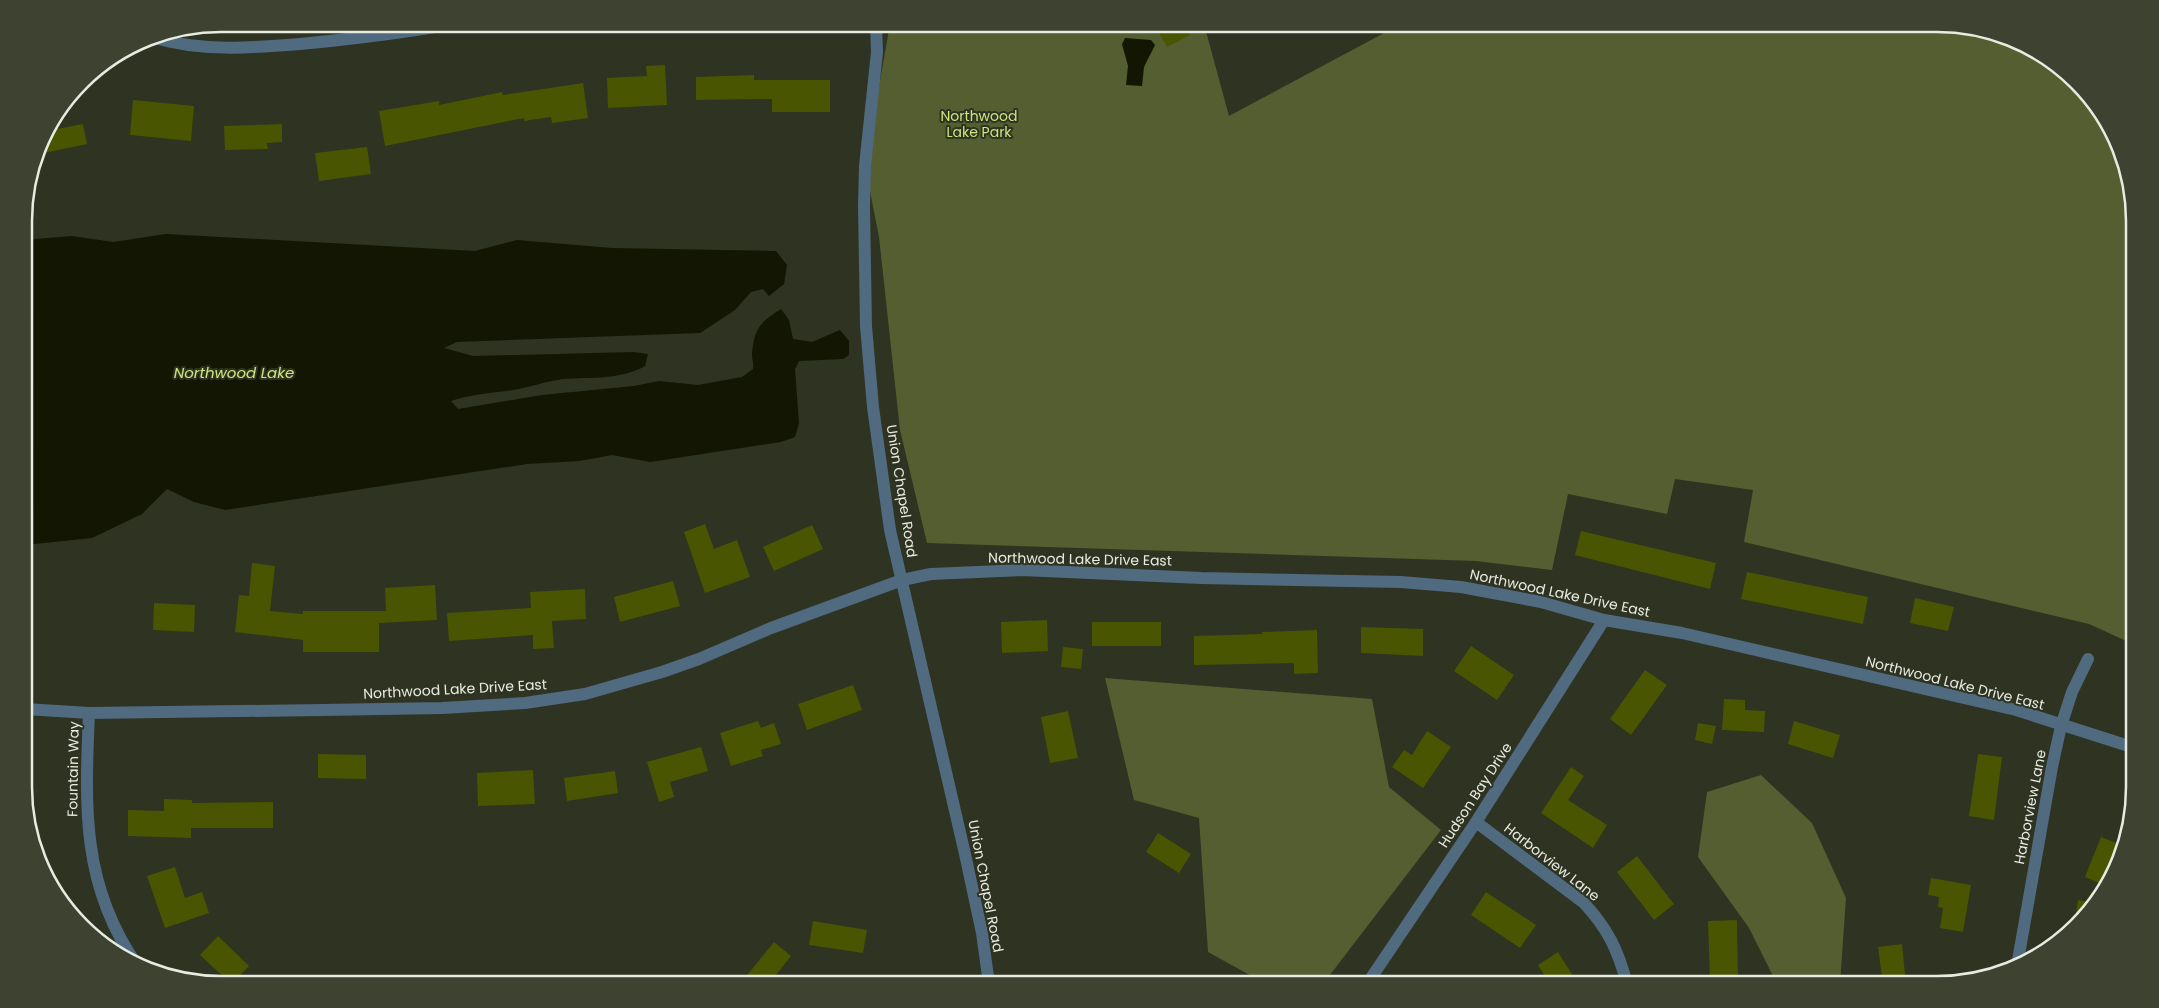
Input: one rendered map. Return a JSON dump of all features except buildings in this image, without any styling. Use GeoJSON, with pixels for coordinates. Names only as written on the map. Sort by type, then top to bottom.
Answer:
{"type":"FeatureCollection","features":[{"type":"Feature","properties":{"kind":"street"},"geometry":{"type":"LineString","coordinates":[[165,41],[213,48],[273,46],[408,32]]}},
{"type":"Feature","properties":{"kind":"street","name":"Union Chapel Road"},"geometry":{"type":"LineString","coordinates":[[876,32],[877,52],[865,166],[864,206],[866,326],[873,407],[890,530],[968,864],[982,932],[988,976]]}},
{"type":"Feature","properties":{"kind":"street","name":"Northwood Lake Drive East"},"geometry":{"type":"LineString","coordinates":[[32,709],[89,712],[442,708],[524,703],[584,694],[662,672],[699,659],[771,628],[902,580],[930,574],[1022,570],[1201,578],[1401,582],[1461,587],[1502,593],[1604,620],[1682,633],[2016,710],[2127,746]]}},
{"type":"Feature","properties":{"kind":"street","name":"Hudson Bay Drive"},"geometry":{"type":"LineString","coordinates":[[1372,976],[1476,822],[1604,620]]}},
{"type":"Feature","properties":{"kind":"street","name":"Harborview Lane"},"geometry":{"type":"LineString","coordinates":[[2019,957],[2050,776],[2061,726],[2072,692],[2088,659]]}},
{"type":"Feature","properties":{"kind":"street","name":"Fountain Way"},"geometry":{"type":"LineString","coordinates":[[89,712],[85,787],[94,866],[104,905],[128,951]]}},
{"type":"Feature","properties":{"kind":"street","name":"Harborview Lane"},"geometry":{"type":"LineString","coordinates":[[1476,822],[1536,865],[1589,908],[1610,936],[1619,954],[1625,976]]}},
{"type":"Feature","properties":{"kind":"green space","name":"Northwood Lake Park"},"geometry":{"type":"Polygon","coordinates":[[[889,32],[1206,32],[1229,116],[1386,32],[1938,32],[1975,36],[2010,47],[2053,71],[2088,106],[2112,149],[2123,184],[2127,221],[2127,641],[2089,624],[1744,542],[1753,490],[1675,479],[1667,514],[1568,494],[1552,570],[1476,561],[927,543],[900,430],[879,237],[865,166],[889,32]]]}},
{"type":"Feature","properties":{"kind":"green space"},"geometry":{"type":"Polygon","coordinates":[[[1105,678],[1372,699],[1389,787],[1441,830],[1329,976],[1252,976],[1208,952],[1199,818],[1134,800],[1105,678]]]}},
{"type":"Feature","properties":{"kind":"green space"},"geometry":{"type":"Polygon","coordinates":[[[1761,775],[1812,823],[1846,898],[1841,976],[1773,976],[1749,928],[1698,857],[1707,792],[1761,775]]]}},
{"type":"Feature","properties":{"kind":"water"},"geometry":{"type":"Polygon","coordinates":[[[1125,38],[1151,40],[1155,45],[1144,67],[1142,86],[1126,85],[1128,66],[1122,44],[1125,38]]]}},
{"type":"Feature","properties":{"kind":"water","name":"Northwood Lake"},"geometry":{"type":"Polygon","coordinates":[[[166,234],[475,251],[517,240],[612,248],[776,251],[787,265],[784,284],[769,296],[763,289],[751,292],[735,310],[700,333],[457,342],[444,348],[473,356],[634,352],[648,354],[645,366],[626,374],[563,379],[451,401],[458,409],[542,395],[634,386],[659,381],[698,385],[742,377],[753,369],[754,338],[759,327],[781,309],[789,320],[793,339],[812,342],[840,330],[849,341],[849,355],[843,359],[799,361],[795,369],[799,423],[795,437],[781,442],[650,462],[612,455],[580,461],[527,464],[225,510],[194,502],[167,489],[142,514],[92,538],[32,544],[32,239],[72,236],[113,242],[166,234]]]}}]}
